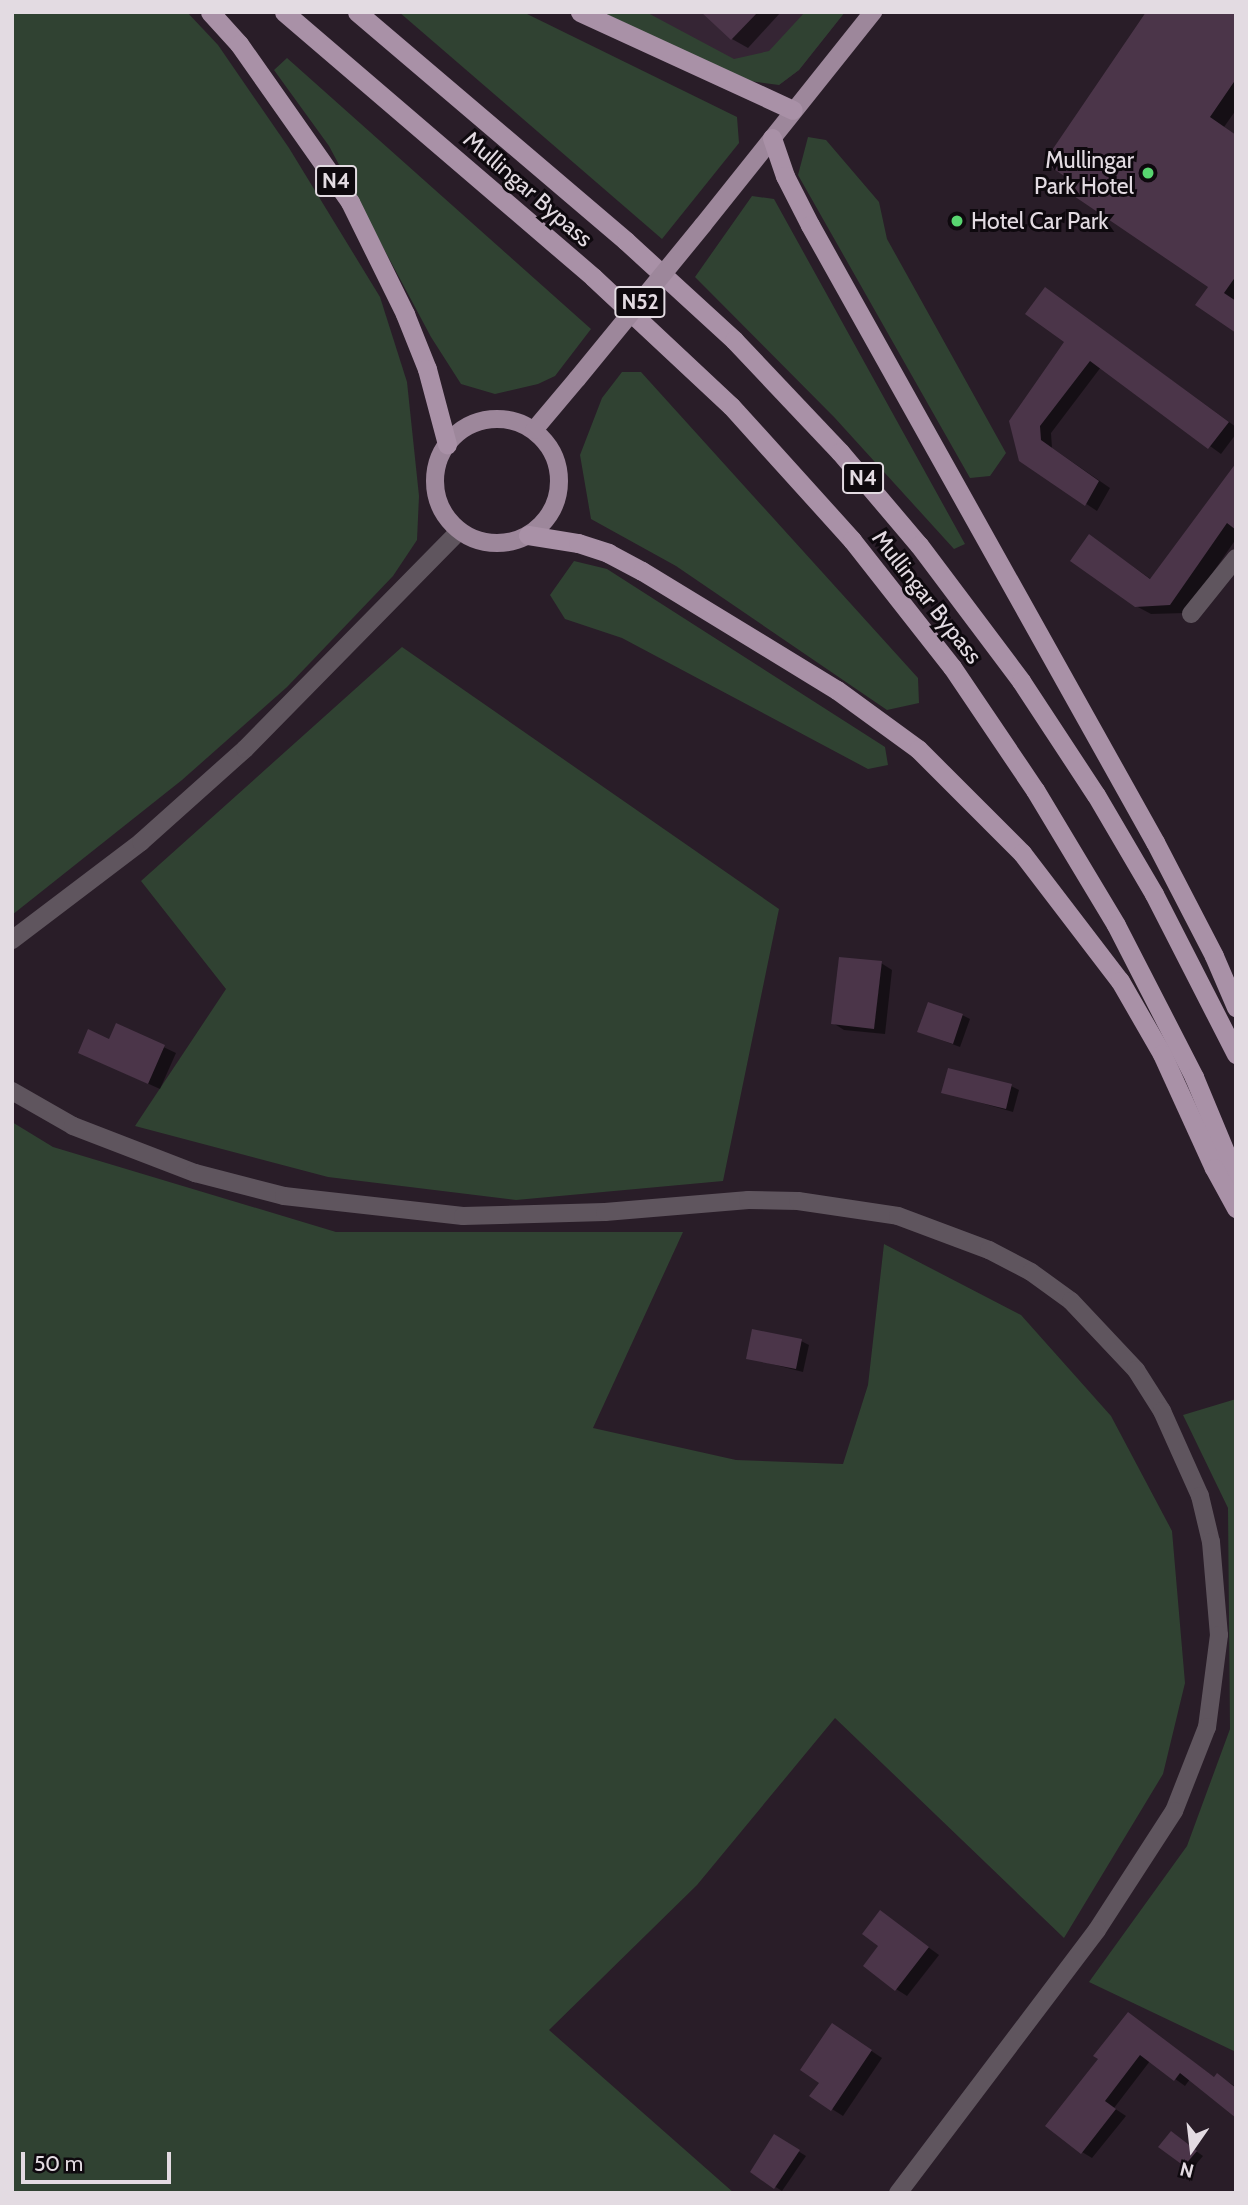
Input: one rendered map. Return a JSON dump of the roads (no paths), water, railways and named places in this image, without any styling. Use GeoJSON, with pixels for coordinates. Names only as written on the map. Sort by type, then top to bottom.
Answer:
{"type":"FeatureCollection","features":[{"type":"Feature","properties":{"kind":"highway","name":"N4"},"geometry":{"type":"LineString","coordinates":[[210,12],[247,55],[350,202],[427,369],[447,444]]}},
{"type":"Feature","properties":{"kind":"highway","name":"Mullingar Bypass"},"geometry":{"type":"LineString","coordinates":[[284,12],[593,277],[731,406],[852,540],[952,667],[1035,790],[1116,925],[1194,1077],[1236,1178]]}},
{"type":"Feature","properties":{"kind":"highway","name":"Mullingar Bypass"},"geometry":{"type":"LineString","coordinates":[[357,12],[626,240],[734,340],[840,452],[919,545],[1021,681],[1096,796],[1154,894],[1236,1054]]}},
{"type":"Feature","properties":{"kind":"highway"},"geometry":{"type":"LineString","coordinates":[[580,12],[793,110]]}},
{"type":"Feature","properties":{"kind":"highway"},"geometry":{"type":"LineString","coordinates":[[772,138],[785,176],[810,225],[920,427],[992,547],[1088,720],[1214,956],[1236,1007]]}},
{"type":"Feature","properties":{"kind":"highway"},"geometry":{"type":"LineString","coordinates":[[528,535],[578,543],[608,553],[642,571],[837,690],[928,758],[1022,853],[1120,981],[1162,1054],[1236,1208]]}},
{"type":"Feature","properties":{"kind":"main road","name":"N52"},"geometry":{"type":"LineString","coordinates":[[534,430],[703,225],[873,12]]}},
{"type":"Feature","properties":{"kind":"main road"},"geometry":{"type":"LineString","coordinates":[[498,418],[517,422],[534,430],[548,445],[557,464],[559,484],[555,504],[544,522],[528,535],[511,541],[492,543],[460,531],[444,515],[434,478],[438,459],[447,444],[461,430],[479,421],[498,418]]}},
{"type":"Feature","properties":{"kind":"street"},"geometry":{"type":"LineString","coordinates":[[12,940],[141,842],[234,758],[322,674],[460,531]]}},
{"type":"Feature","properties":{"kind":"street"},"geometry":{"type":"LineString","coordinates":[[1191,614],[1236,558]]}},
{"type":"Feature","properties":{"kind":"street"},"geometry":{"type":"LineString","coordinates":[[12,1091],[73,1126],[122,1145],[195,1173],[284,1196],[463,1216],[604,1212],[748,1200],[798,1201],[898,1216],[989,1250],[1031,1272],[1071,1301],[1136,1370],[1163,1411],[1199,1496],[1211,1542],[1219,1635],[1207,1727],[1174,1811],[1097,1930],[898,2193]]}},
{"type":"Feature","properties":{"kind":"place","name":"Mullingar Park Hotel"},"geometry":{"type":"Point","coordinates":[1148,173]}},
{"type":"Feature","properties":{"kind":"place","name":"Hotel Car Park"},"geometry":{"type":"Point","coordinates":[957,221]}}]}
